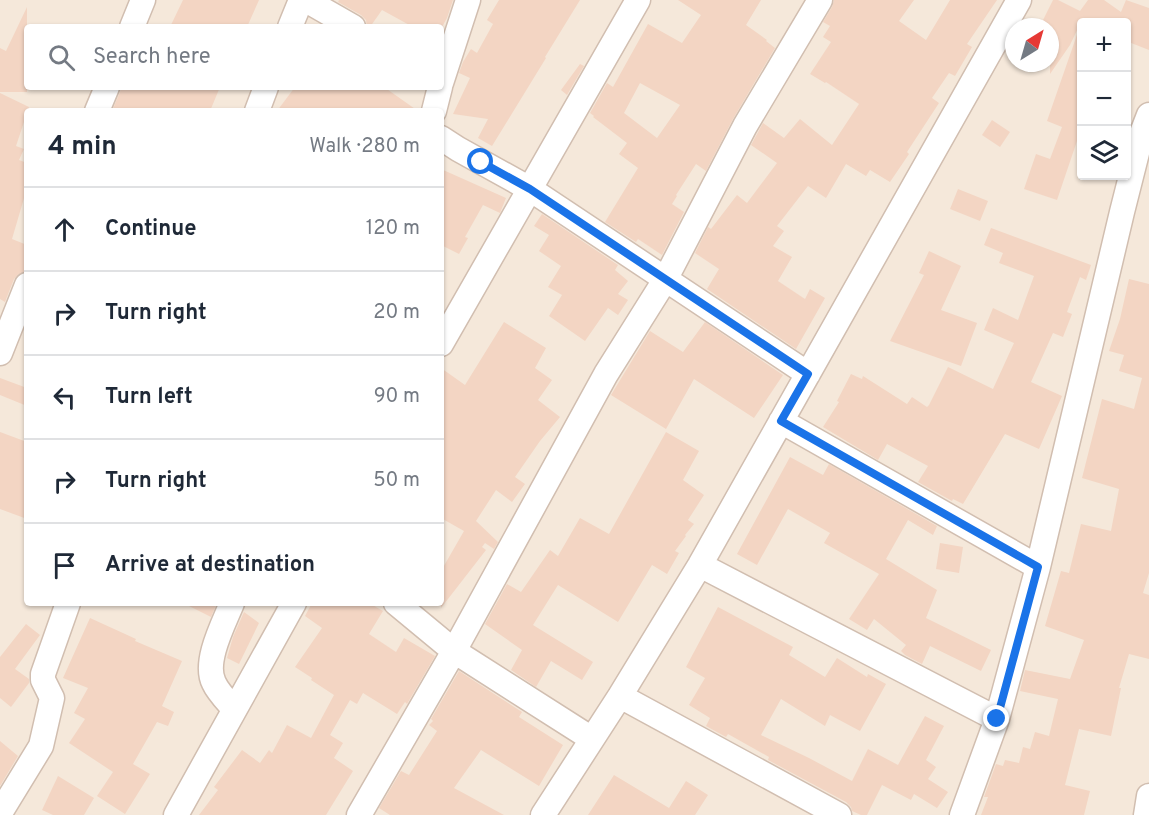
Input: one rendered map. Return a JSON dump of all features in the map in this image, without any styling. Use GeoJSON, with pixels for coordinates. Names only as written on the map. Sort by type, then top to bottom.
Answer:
{"type":"FeatureCollection","features":[{"type":"Feature","properties":{"kind":"street"},"geometry":{"type":"LineString","coordinates":[[133,24],[143,0]]}},
{"type":"Feature","properties":{"kind":"street"},"geometry":{"type":"LineString","coordinates":[[291,24],[301,0]]}},
{"type":"Feature","properties":{"kind":"street"},"geometry":{"type":"LineString","coordinates":[[306,0],[348,24]]}},
{"type":"Feature","properties":{"kind":"street"},"geometry":{"type":"LineString","coordinates":[[444,75],[468,0]]}},
{"type":"Feature","properties":{"kind":"street"},"geometry":{"type":"LineString","coordinates":[[444,339],[638,0]]}},
{"type":"Feature","properties":{"kind":"street"},"geometry":{"type":"LineString","coordinates":[[359,815],[454,651],[606,374],[666,280],[745,126],[820,0]]}},
{"type":"Feature","properties":{"kind":"street"},"geometry":{"type":"LineString","coordinates":[[543,815],[620,696],[700,565],[1019,0]]}},
{"type":"Feature","properties":{"kind":"street"},"geometry":{"type":"LineString","coordinates":[[98,108],[106,90]]}},
{"type":"Feature","properties":{"kind":"street"},"geometry":{"type":"LineString","coordinates":[[257,108],[265,90]]}},
{"type":"Feature","properties":{"kind":"street"},"geometry":{"type":"LineString","coordinates":[[435,108],[439,90]]}},
{"type":"Feature","properties":{"kind":"street"},"geometry":{"type":"LineString","coordinates":[[962,815],[997,719],[1038,567],[1122,212],[1142,132],[1149,115]]}},
{"type":"Feature","properties":{"kind":"street"},"geometry":{"type":"LineString","coordinates":[[444,140],[530,189],[808,374]]}},
{"type":"Feature","properties":{"kind":"street"},"geometry":{"type":"LineString","coordinates":[[0,353],[24,292]]}},
{"type":"Feature","properties":{"kind":"street"},"geometry":{"type":"LineString","coordinates":[[781,421],[1038,567]]}},
{"type":"Feature","properties":{"kind":"street"},"geometry":{"type":"LineString","coordinates":[[700,565],[997,719]]}},
{"type":"Feature","properties":{"kind":"street"},"geometry":{"type":"LineString","coordinates":[[0,813],[41,746],[52,698],[43,680],[43,674],[67,606]]}},
{"type":"Feature","properties":{"kind":"street"},"geometry":{"type":"LineString","coordinates":[[231,606],[213,652],[211,667],[213,682],[234,709]]}},
{"type":"Feature","properties":{"kind":"street"},"geometry":{"type":"LineString","coordinates":[[176,815],[292,606]]}},
{"type":"Feature","properties":{"kind":"street"},"geometry":{"type":"LineString","coordinates":[[400,606],[454,651],[592,739]]}},
{"type":"Feature","properties":{"kind":"street"},"geometry":{"type":"LineString","coordinates":[[620,696],[839,815]]}},
{"type":"Feature","properties":{"kind":"street"},"geometry":{"type":"LineString","coordinates":[[1146,815],[1149,796]]}},
{"type":"Feature","properties":{"kind":"shaded area"},"geometry":{"type":"Polygon","coordinates":[[[0,0],[1149,0],[1149,815],[0,815],[0,0]]]}},
{"type":"Feature","properties":{"kind":"building"},"geometry":{"type":"Polygon","coordinates":[[[183,0],[259,0],[248,24],[171,24],[183,0]]]}},
{"type":"Feature","properties":{"kind":"building"},"geometry":{"type":"Polygon","coordinates":[[[339,0],[453,0],[444,24],[408,24],[382,10],[372,24],[367,24],[361,15],[338,2],[339,0]]]}},
{"type":"Feature","properties":{"kind":"building"},"geometry":{"type":"Polygon","coordinates":[[[499,0],[580,0],[492,146],[478,138],[488,119],[453,114],[470,78],[459,73],[463,62],[471,49],[477,53],[493,24],[487,20],[499,0]]]}},
{"type":"Feature","properties":{"kind":"building"},"geometry":{"type":"Polygon","coordinates":[[[678,0],[761,0],[746,25],[775,48],[733,119],[706,171],[696,164],[676,195],[672,204],[684,212],[662,255],[638,239],[636,242],[605,222],[638,168],[619,154],[627,143],[590,113],[607,83],[613,87],[648,24],[682,43],[701,15],[678,0]],[[640,83],[624,113],[657,138],[680,105],[640,83]]]}},
{"type":"Feature","properties":{"kind":"building"},"geometry":{"type":"Polygon","coordinates":[[[834,0],[914,0],[899,21],[926,40],[950,0],[997,0],[967,44],[972,47],[955,76],[949,73],[932,98],[939,103],[890,182],[870,170],[866,176],[846,164],[826,198],[808,186],[777,226],[784,231],[773,246],[792,257],[778,281],[805,299],[810,289],[825,298],[796,349],[707,289],[719,269],[695,253],[708,227],[711,229],[737,195],[747,203],[777,163],[751,145],[763,123],[784,138],[800,119],[832,145],[859,104],[810,74],[831,42],[823,37],[830,26],[823,22],[834,0]]]}},
{"type":"Feature","properties":{"kind":"building"},"geometry":{"type":"Polygon","coordinates":[[[1053,0],[1058,0],[1080,11],[1088,0],[1104,0],[1121,12],[1126,0],[1149,8],[1149,50],[1131,43],[1131,18],[1077,18],[1077,30],[1059,61],[1059,18],[1044,18],[1053,0]]]}},
{"type":"Feature","properties":{"kind":"building"},"geometry":{"type":"Polygon","coordinates":[[[27,7],[27,24],[24,24],[24,90],[27,92],[0,92],[0,48],[6,51],[27,7]]]}},
{"type":"Feature","properties":{"kind":"building"},"geometry":{"type":"Polygon","coordinates":[[[1077,35],[1077,141],[1057,200],[1024,189],[1036,154],[1050,159],[1062,127],[1047,121],[1077,35]]]}},
{"type":"Feature","properties":{"kind":"building"},"geometry":{"type":"Polygon","coordinates":[[[580,64],[584,66],[567,95],[561,90],[580,64]]]}},
{"type":"Feature","properties":{"kind":"building"},"geometry":{"type":"Polygon","coordinates":[[[120,90],[219,90],[211,108],[113,108],[120,90]]]}},
{"type":"Feature","properties":{"kind":"building"},"geometry":{"type":"Polygon","coordinates":[[[293,90],[388,90],[414,108],[279,108],[293,90]]]}},
{"type":"Feature","properties":{"kind":"building"},"geometry":{"type":"Polygon","coordinates":[[[0,93],[29,107],[24,108],[24,122],[16,146],[24,149],[19,160],[24,162],[24,198],[12,239],[24,244],[24,272],[14,279],[5,302],[0,299],[0,93]]]}},
{"type":"Feature","properties":{"kind":"building"},"geometry":{"type":"Polygon","coordinates":[[[992,120],[1010,132],[1000,147],[982,135],[992,120]]]}},
{"type":"Feature","properties":{"kind":"building"},"geometry":{"type":"Polygon","coordinates":[[[444,170],[506,198],[500,213],[483,205],[465,237],[468,238],[459,254],[444,246],[444,170]]]}},
{"type":"Feature","properties":{"kind":"building"},"geometry":{"type":"Polygon","coordinates":[[[958,189],[988,201],[980,221],[950,209],[958,189]]]}},
{"type":"Feature","properties":{"kind":"building"},"geometry":{"type":"Polygon","coordinates":[[[542,214],[618,265],[615,270],[628,281],[618,294],[628,300],[618,315],[608,308],[585,341],[549,316],[562,295],[548,287],[561,266],[539,251],[549,235],[534,226],[542,214]]]}},
{"type":"Feature","properties":{"kind":"building"},"geometry":{"type":"Polygon","coordinates":[[[991,228],[1091,265],[1086,280],[1080,277],[1067,312],[1072,314],[1063,337],[1053,333],[1031,382],[1062,396],[1039,449],[1005,434],[963,504],[953,499],[952,501],[918,482],[928,466],[887,444],[878,460],[823,427],[839,402],[837,401],[851,374],[862,379],[863,376],[907,404],[912,397],[927,407],[948,367],[993,389],[1014,343],[984,330],[993,308],[1018,320],[1034,276],[999,263],[1003,253],[984,245],[991,228]]]}},
{"type":"Feature","properties":{"kind":"building"},"geometry":{"type":"Polygon","coordinates":[[[929,251],[961,266],[941,310],[977,323],[961,366],[890,341],[924,275],[919,273],[929,251]]]}},
{"type":"Feature","properties":{"kind":"building"},"geometry":{"type":"Polygon","coordinates":[[[1129,279],[1149,284],[1149,573],[1143,593],[1149,595],[1149,659],[1129,654],[1119,688],[1121,688],[1111,736],[1079,729],[1065,785],[1090,791],[1084,815],[981,815],[988,797],[984,797],[996,764],[1003,766],[1005,760],[1019,763],[1023,747],[1030,749],[1035,732],[1049,736],[1058,699],[1020,691],[1025,670],[1070,679],[1084,640],[1045,626],[1061,571],[1069,573],[1081,524],[1111,531],[1119,489],[1082,478],[1102,399],[1134,409],[1142,378],[1119,371],[1124,355],[1109,351],[1120,319],[1129,279]]]}},
{"type":"Feature","properties":{"kind":"building"},"geometry":{"type":"Polygon","coordinates":[[[504,322],[546,348],[535,368],[552,380],[538,400],[560,417],[515,477],[525,484],[512,502],[496,490],[476,521],[498,542],[494,549],[485,543],[482,547],[486,550],[444,604],[444,566],[464,531],[444,520],[444,370],[465,385],[504,322]]]}},
{"type":"Feature","properties":{"kind":"building"},"geometry":{"type":"Polygon","coordinates":[[[705,322],[783,375],[754,418],[694,379],[666,429],[611,395],[650,331],[683,352],[705,322]]]}},
{"type":"Feature","properties":{"kind":"building"},"geometry":{"type":"Polygon","coordinates":[[[0,378],[24,387],[24,405],[0,395],[0,378]]]}},
{"type":"Feature","properties":{"kind":"building"},"geometry":{"type":"Polygon","coordinates":[[[0,432],[24,441],[24,518],[0,509],[0,432]]]}},
{"type":"Feature","properties":{"kind":"building"},"geometry":{"type":"Polygon","coordinates":[[[666,432],[699,451],[683,480],[704,495],[688,520],[694,524],[675,551],[679,553],[667,574],[652,565],[618,622],[558,585],[533,625],[593,662],[582,680],[551,661],[536,687],[511,670],[522,650],[485,624],[507,584],[521,592],[550,550],[558,556],[580,518],[609,534],[666,432]]]}},
{"type":"Feature","properties":{"kind":"building"},"geometry":{"type":"Polygon","coordinates":[[[790,457],[823,475],[829,464],[937,526],[933,535],[908,520],[886,559],[937,590],[926,618],[991,650],[981,671],[930,646],[922,664],[905,655],[901,651],[906,645],[874,619],[867,630],[849,619],[879,574],[824,543],[830,533],[788,509],[757,565],[737,554],[790,457]]]}},
{"type":"Feature","properties":{"kind":"building"},"geometry":{"type":"Polygon","coordinates":[[[940,543],[963,547],[959,573],[936,569],[940,543]]]}},
{"type":"Feature","properties":{"kind":"building"},"geometry":{"type":"Polygon","coordinates":[[[189,606],[216,606],[211,617],[189,606]]]}},
{"type":"Feature","properties":{"kind":"building"},"geometry":{"type":"Polygon","coordinates":[[[310,606],[374,606],[383,611],[369,634],[396,652],[404,638],[435,656],[407,704],[405,702],[397,714],[363,693],[357,704],[350,700],[330,735],[343,743],[334,758],[353,771],[326,815],[199,815],[218,790],[214,787],[242,750],[260,763],[269,750],[272,753],[287,725],[311,738],[334,695],[295,667],[322,628],[305,616],[310,606]]]}},
{"type":"Feature","properties":{"kind":"building"},"geometry":{"type":"Polygon","coordinates":[[[718,607],[793,647],[789,655],[825,677],[837,658],[867,677],[868,674],[886,684],[860,731],[830,715],[825,726],[781,699],[761,735],[852,781],[868,749],[898,765],[925,716],[944,726],[926,760],[936,767],[928,779],[948,792],[937,808],[914,794],[911,800],[882,785],[867,815],[861,815],[852,811],[846,802],[768,760],[769,757],[728,734],[726,737],[706,726],[710,718],[689,705],[705,678],[686,667],[718,607]]]}},
{"type":"Feature","properties":{"kind":"building"},"geometry":{"type":"Polygon","coordinates":[[[244,612],[259,623],[239,664],[227,658],[244,612]]]}},
{"type":"Feature","properties":{"kind":"building"},"geometry":{"type":"Polygon","coordinates":[[[90,618],[182,661],[162,706],[174,712],[168,726],[157,722],[133,764],[150,774],[125,814],[97,796],[113,772],[69,743],[85,719],[74,713],[88,688],[63,678],[90,618]]]}},
{"type":"Feature","properties":{"kind":"building"},"geometry":{"type":"Polygon","coordinates":[[[26,624],[40,635],[15,669],[29,679],[29,683],[11,707],[0,698],[0,657],[26,624]]]}},
{"type":"Feature","properties":{"kind":"building"},"geometry":{"type":"Polygon","coordinates":[[[459,671],[522,712],[519,717],[563,745],[539,786],[481,750],[454,788],[504,815],[390,815],[379,808],[401,771],[409,775],[437,731],[429,725],[433,721],[431,719],[459,671]]]}},
{"type":"Feature","properties":{"kind":"building"},"geometry":{"type":"Polygon","coordinates":[[[0,741],[18,756],[0,786],[0,741]]]}},
{"type":"Feature","properties":{"kind":"building"},"geometry":{"type":"Polygon","coordinates":[[[614,775],[669,808],[686,781],[708,795],[695,815],[588,815],[614,775]]]}},
{"type":"Feature","properties":{"kind":"building"},"geometry":{"type":"Polygon","coordinates":[[[58,776],[94,798],[84,815],[53,815],[42,810],[58,776]]]}},
{"type":"Feature","properties":{"kind":"route"},"geometry":{"type":"LineString","coordinates":[[481,162],[530,189],[808,374],[781,421],[1038,567],[997,719]]}}]}
